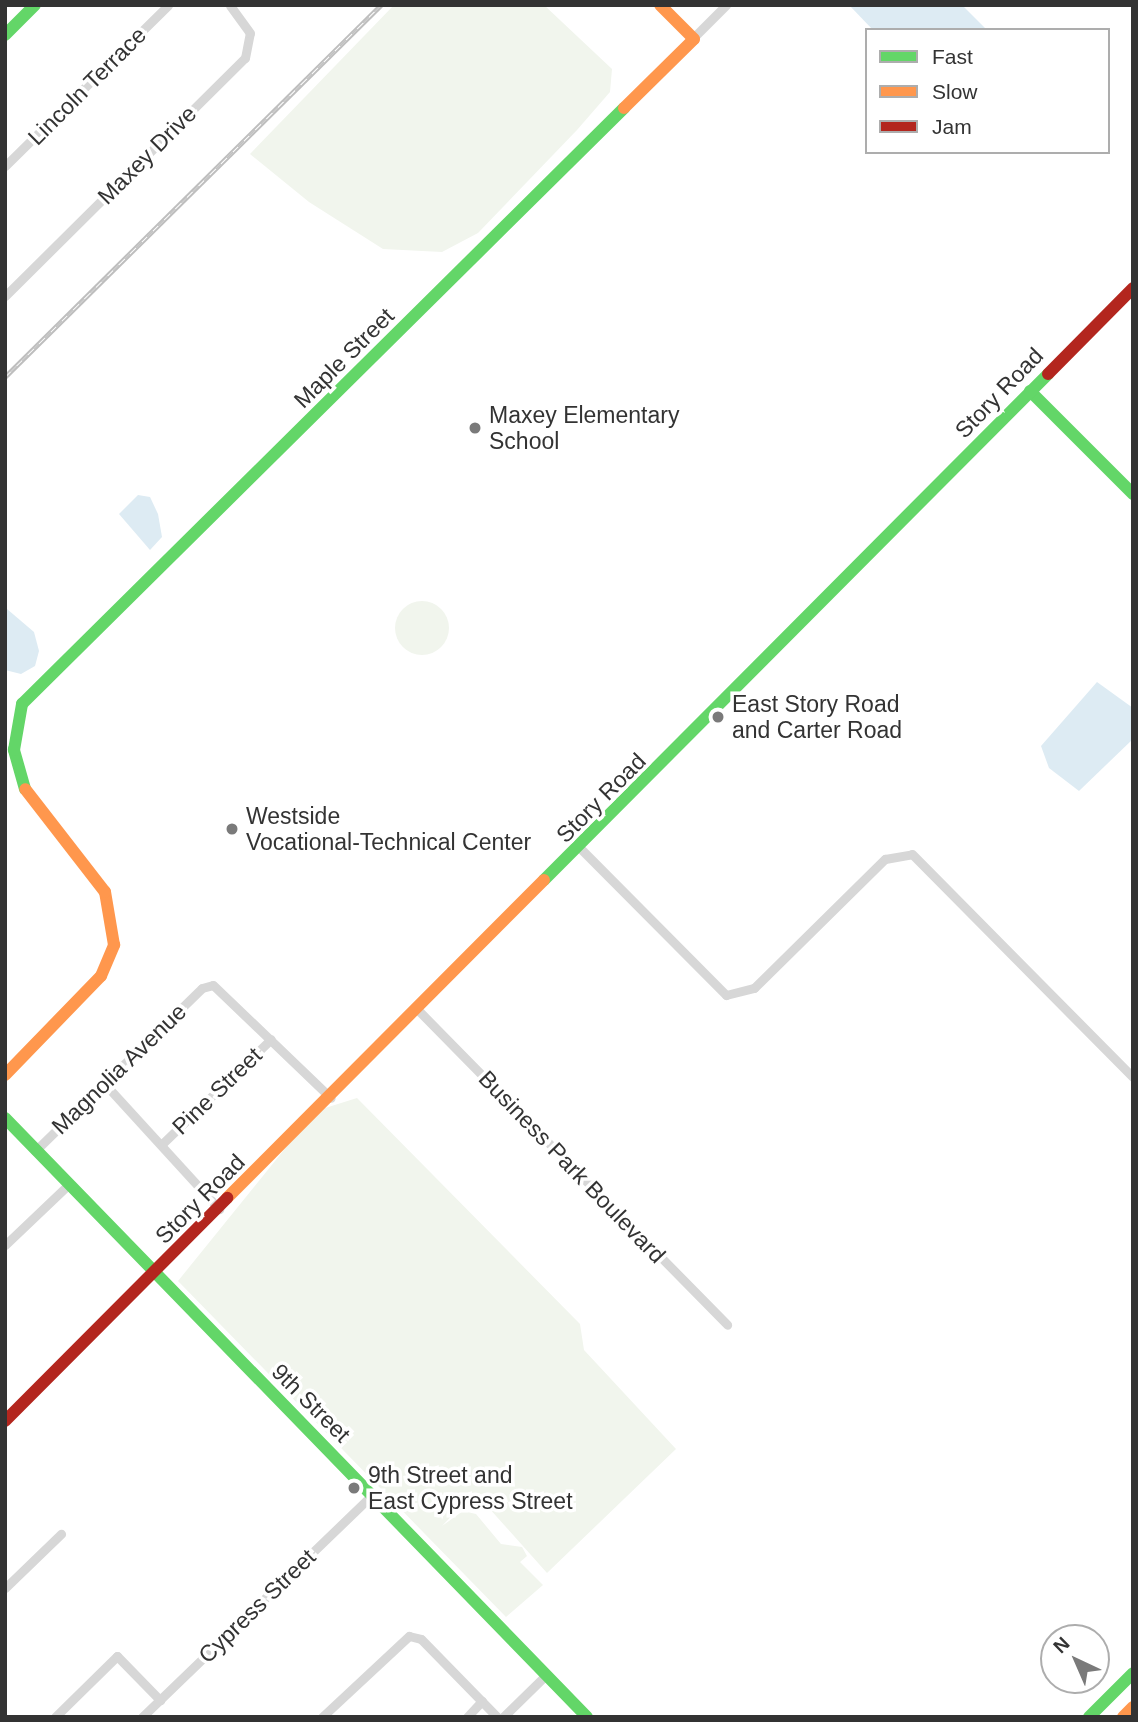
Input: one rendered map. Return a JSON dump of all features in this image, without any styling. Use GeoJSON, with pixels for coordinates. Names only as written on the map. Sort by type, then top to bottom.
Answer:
{"type":"FeatureCollection","features":[{"type":"Feature","properties":{"kind":"main road"},"geometry":{"type":"LineString","coordinates":[[5,35],[35,5]]}},
{"type":"Feature","properties":{"kind":"main road"},"geometry":{"type":"LineString","coordinates":[[660,5],[693,39]]}},
{"type":"Feature","properties":{"kind":"main road","name":"Maple Street"},"geometry":{"type":"LineString","coordinates":[[5,1075],[101,976],[114,945],[105,892],[37,811],[20,780],[14,750],[22,704],[693,39]]}},
{"type":"Feature","properties":{"kind":"main road","name":"Story Road"},"geometry":{"type":"LineString","coordinates":[[5,1421],[155,1275],[331,1098],[416,1008],[581,849],[1133,288]]}},
{"type":"Feature","properties":{"kind":"main road"},"geometry":{"type":"LineString","coordinates":[[1030,391],[1133,495]]}},
{"type":"Feature","properties":{"kind":"main road","name":"9th Street"},"geometry":{"type":"LineString","coordinates":[[5,1118],[587,1717]]}},
{"type":"Feature","properties":{"kind":"main road"},"geometry":{"type":"LineString","coordinates":[[1088,1717],[1133,1673]]}},
{"type":"Feature","properties":{"kind":"main road"},"geometry":{"type":"LineString","coordinates":[[1123,1717],[1133,1707]]}},
{"type":"Feature","properties":{"kind":"street","name":"Lincoln Terrace"},"geometry":{"type":"LineString","coordinates":[[5,166],[168,5]]}},
{"type":"Feature","properties":{"kind":"street","name":"Maxey Drive"},"geometry":{"type":"LineString","coordinates":[[5,296],[245,58],[250,33],[230,5]]}},
{"type":"Feature","properties":{"kind":"street"},"geometry":{"type":"LineString","coordinates":[[693,39],[726,5]]}},
{"type":"Feature","properties":{"kind":"street"},"geometry":{"type":"LineString","coordinates":[[581,849],[726,995],[754,988],[885,859],[912,854],[1133,1077]]}},
{"type":"Feature","properties":{"kind":"street","name":"Magnolia Avenue"},"geometry":{"type":"LineString","coordinates":[[35,1151],[202,988],[223,990],[271,1039]]}},
{"type":"Feature","properties":{"kind":"street","name":"Business Park Boulevard"},"geometry":{"type":"LineString","coordinates":[[416,1008],[727,1325]]}},
{"type":"Feature","properties":{"kind":"street"},"geometry":{"type":"LineString","coordinates":[[271,1039],[331,1098]]}},
{"type":"Feature","properties":{"kind":"street","name":"Pine Street"},"geometry":{"type":"LineString","coordinates":[[162,1144],[271,1039]]}},
{"type":"Feature","properties":{"kind":"street"},"geometry":{"type":"LineString","coordinates":[[104,1083],[219,1209]]}},
{"type":"Feature","properties":{"kind":"street"},"geometry":{"type":"LineString","coordinates":[[5,1245],[68,1185]]}},
{"type":"Feature","properties":{"kind":"street","name":"Cypress Street"},"geometry":{"type":"LineString","coordinates":[[142,1717],[372,1495]]}},
{"type":"Feature","properties":{"kind":"street"},"geometry":{"type":"LineString","coordinates":[[5,1588],[61,1534]]}},
{"type":"Feature","properties":{"kind":"street"},"geometry":{"type":"LineString","coordinates":[[322,1717],[409,1636],[421,1639],[497,1717]]}},
{"type":"Feature","properties":{"kind":"street"},"geometry":{"type":"LineString","coordinates":[[55,1717],[117,1656],[160,1700]]}},
{"type":"Feature","properties":{"kind":"street"},"geometry":{"type":"LineString","coordinates":[[503,1717],[546,1675]]}},
{"type":"Feature","properties":{"kind":"street"},"geometry":{"type":"LineString","coordinates":[[467,1717],[482,1701]]}},
{"type":"Feature","properties":{"kind":"shaded area"},"geometry":{"type":"Polygon","coordinates":[[[394,5],[544,5],[612,69],[610,92],[577,130],[478,233],[442,252],[383,249],[309,202],[250,154],[394,5]]]}},
{"type":"Feature","properties":{"kind":"shaded area"},"geometry":{"type":"Polygon","coordinates":[[[849,5],[962,5],[985,28],[871,28],[849,5]]]}},
{"type":"Feature","properties":{"kind":"shaded area"},"geometry":{"type":"Polygon","coordinates":[[[138,495],[150,497],[158,514],[162,537],[150,550],[119,514],[138,495]]]}},
{"type":"Feature","properties":{"kind":"shaded area"},"geometry":{"type":"Polygon","coordinates":[[[422,601],[441,609],[449,628],[441,647],[422,655],[403,647],[395,628],[403,609],[422,601]]]}},
{"type":"Feature","properties":{"kind":"shaded area"},"geometry":{"type":"Polygon","coordinates":[[[7,609],[34,632],[39,651],[35,666],[21,674],[5,670],[7,609]]]}},
{"type":"Feature","properties":{"kind":"shaded area"},"geometry":{"type":"Polygon","coordinates":[[[1097,682],[1133,708],[1133,739],[1079,791],[1049,768],[1041,746],[1097,682]]]}},
{"type":"Feature","properties":{"kind":"shaded area"},"geometry":{"type":"Polygon","coordinates":[[[357,1098],[580,1324],[584,1350],[676,1449],[547,1573],[480,1498],[467,1500],[442,1526],[463,1511],[476,1514],[501,1544],[522,1547],[527,1556],[520,1562],[543,1585],[506,1617],[178,1281],[296,1135],[322,1109],[357,1098]]]}},
{"type":"Feature","properties":{"kind":"railway"},"geometry":{"type":"LineString","coordinates":[[5,377],[381,5]]}},
{"type":"Feature","properties":{"kind":"traffic: fast"},"geometry":{"type":"LineString","coordinates":[[5,35],[35,5]]}},
{"type":"Feature","properties":{"kind":"traffic: fast"},"geometry":{"type":"LineString","coordinates":[[25,789],[14,750],[22,704],[624,108]]}},
{"type":"Feature","properties":{"kind":"traffic: fast"},"geometry":{"type":"LineString","coordinates":[[544,880],[1048,374]]}},
{"type":"Feature","properties":{"kind":"traffic: fast"},"geometry":{"type":"LineString","coordinates":[[1030,391],[1133,494]]}},
{"type":"Feature","properties":{"kind":"traffic: fast"},"geometry":{"type":"LineString","coordinates":[[5,1118],[587,1717]]}},
{"type":"Feature","properties":{"kind":"traffic: fast"},"geometry":{"type":"LineString","coordinates":[[1089,1717],[1133,1673]]}},
{"type":"Feature","properties":{"kind":"traffic: slow"},"geometry":{"type":"LineString","coordinates":[[624,108],[694,39],[660,5]]}},
{"type":"Feature","properties":{"kind":"traffic: slow"},"geometry":{"type":"LineString","coordinates":[[5,1075],[101,976],[114,945],[105,892],[25,789]]}},
{"type":"Feature","properties":{"kind":"traffic: slow"},"geometry":{"type":"LineString","coordinates":[[227,1198],[544,880]]}},
{"type":"Feature","properties":{"kind":"traffic: slow"},"geometry":{"type":"LineString","coordinates":[[1123,1717],[1133,1707]]}},
{"type":"Feature","properties":{"kind":"traffic: jam"},"geometry":{"type":"LineString","coordinates":[[1048,374],[1133,288]]}},
{"type":"Feature","properties":{"kind":"traffic: jam"},"geometry":{"type":"LineString","coordinates":[[5,1421],[227,1198]]}},
{"type":"Feature","properties":{"kind":"place","name":"Maxey Elementary School"},"geometry":{"type":"Point","coordinates":[475,428]}},
{"type":"Feature","properties":{"kind":"place","name":"East Story Road and Carter Road"},"geometry":{"type":"Point","coordinates":[718,717]}},
{"type":"Feature","properties":{"kind":"place","name":"Westside Vocational-Technical Center"},"geometry":{"type":"Point","coordinates":[232,829]}},
{"type":"Feature","properties":{"kind":"place","name":"9th Street and East Cypress Street"},"geometry":{"type":"Point","coordinates":[354,1488]}}]}
